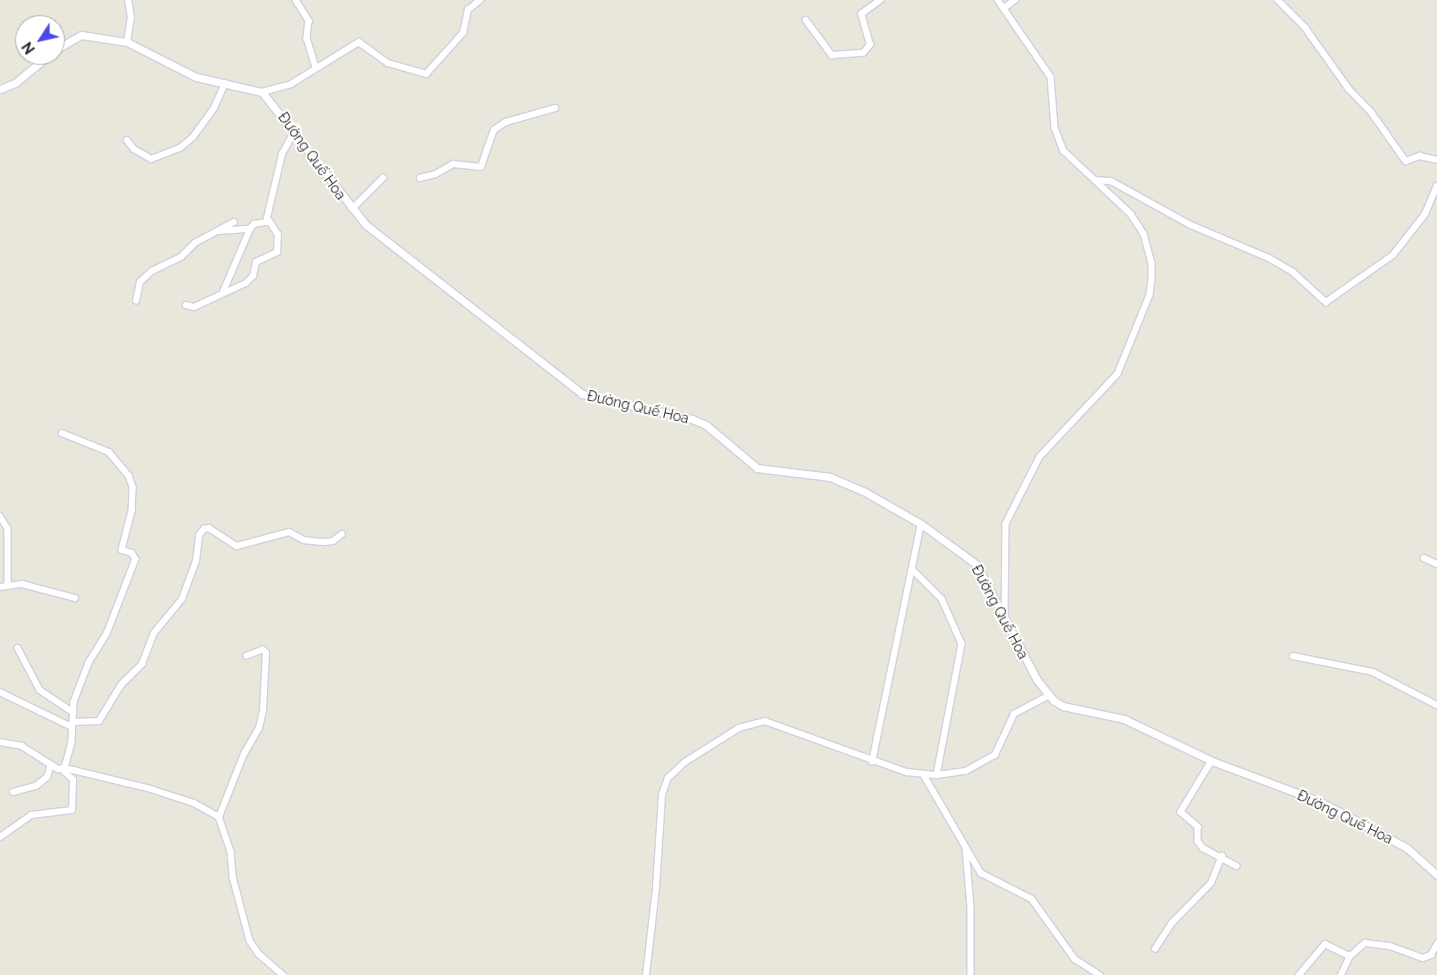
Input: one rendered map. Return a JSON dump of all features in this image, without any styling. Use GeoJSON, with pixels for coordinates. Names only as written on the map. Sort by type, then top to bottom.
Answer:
{"type":"FeatureCollection","features":[{"type":"Feature","properties":{"kind":"street"},"geometry":{"type":"LineString","coordinates":[[127,42],[131,18],[128,0]]}},
{"type":"Feature","properties":{"kind":"street"},"geometry":{"type":"LineString","coordinates":[[296,0],[309,22],[307,38],[316,68]]}},
{"type":"Feature","properties":{"kind":"street"},"geometry":{"type":"LineString","coordinates":[[65,44],[81,35],[127,42],[189,74],[262,92],[291,84],[359,42],[388,63],[426,74],[463,33],[468,10],[480,0]]}},
{"type":"Feature","properties":{"kind":"street"},"geometry":{"type":"LineString","coordinates":[[806,20],[832,55],[863,53],[870,45],[861,14],[880,0]]}},
{"type":"Feature","properties":{"kind":"street"},"geometry":{"type":"LineString","coordinates":[[998,0],[1051,77],[1055,128],[1064,151],[1131,214],[1144,234],[1152,263],[1150,296],[1118,374],[1040,458],[1006,524],[1005,618]]}},
{"type":"Feature","properties":{"kind":"street"},"geometry":{"type":"LineString","coordinates":[[1004,8],[1015,0]]}},
{"type":"Feature","properties":{"kind":"street"},"geometry":{"type":"LineString","coordinates":[[1278,0],[1305,27],[1349,89],[1372,113],[1406,162],[1420,156],[1437,160]]}},
{"type":"Feature","properties":{"kind":"street"},"geometry":{"type":"LineString","coordinates":[[0,89],[15,83],[37,65]]}},
{"type":"Feature","properties":{"kind":"street"},"geometry":{"type":"LineString","coordinates":[[127,140],[134,149],[151,159],[180,148],[193,137],[214,108],[225,83]]}},
{"type":"Feature","properties":{"kind":"street","name":"Đường Quế Hoa"},"geometry":{"type":"LineString","coordinates":[[262,92],[295,131],[352,209],[387,242],[582,394],[692,419],[706,425],[757,468],[839,480],[921,524],[976,564],[1048,696],[1063,706],[1124,719],[1212,761],[1321,802],[1407,848],[1437,875]]}},
{"type":"Feature","properties":{"kind":"street"},"geometry":{"type":"LineString","coordinates":[[420,178],[436,174],[452,164],[481,167],[494,130],[506,122],[555,108]]}},
{"type":"Feature","properties":{"kind":"street"},"geometry":{"type":"LineString","coordinates":[[186,305],[194,306],[246,283],[253,276],[256,262],[277,252],[278,235],[268,222],[282,154],[295,131]]}},
{"type":"Feature","properties":{"kind":"street"},"geometry":{"type":"LineString","coordinates":[[352,209],[383,178]]}},
{"type":"Feature","properties":{"kind":"street"},"geometry":{"type":"LineString","coordinates":[[1095,180],[1111,181],[1191,224],[1269,258],[1293,272],[1326,302],[1393,255],[1425,214],[1437,186]]}},
{"type":"Feature","properties":{"kind":"street"},"geometry":{"type":"LineString","coordinates":[[136,301],[140,282],[214,231],[234,222]]}},
{"type":"Feature","properties":{"kind":"street"},"geometry":{"type":"LineString","coordinates":[[223,292],[250,229],[254,224],[268,222]]}},
{"type":"Feature","properties":{"kind":"street"},"geometry":{"type":"LineString","coordinates":[[214,231],[250,229]]}},
{"type":"Feature","properties":{"kind":"street"},"geometry":{"type":"LineString","coordinates":[[62,433],[109,452],[129,476],[133,492],[132,511],[122,550],[135,555],[134,565],[104,639],[89,663],[73,712],[72,742],[63,768]]}},
{"type":"Feature","properties":{"kind":"street"},"geometry":{"type":"LineString","coordinates":[[0,516],[8,529],[8,584]]}},
{"type":"Feature","properties":{"kind":"street"},"geometry":{"type":"LineString","coordinates":[[872,762],[921,524]]}},
{"type":"Feature","properties":{"kind":"street"},"geometry":{"type":"LineString","coordinates":[[0,692],[73,724],[99,721],[121,685],[142,664],[154,633],[182,599],[196,561],[198,539],[204,529],[209,528],[237,546],[289,532],[304,540],[324,542],[333,541],[342,534]]}},
{"type":"Feature","properties":{"kind":"street"},"geometry":{"type":"LineString","coordinates":[[1424,558],[1437,564]]}},
{"type":"Feature","properties":{"kind":"street"},"geometry":{"type":"LineString","coordinates":[[912,569],[942,599],[962,644],[937,775]]}},
{"type":"Feature","properties":{"kind":"street"},"geometry":{"type":"LineString","coordinates":[[0,587],[8,584],[22,584],[75,598]]}},
{"type":"Feature","properties":{"kind":"street"},"geometry":{"type":"LineString","coordinates":[[18,648],[40,690],[73,712]]}},
{"type":"Feature","properties":{"kind":"street"},"geometry":{"type":"LineString","coordinates":[[247,656],[263,650],[266,653],[263,710],[259,728],[244,754],[219,817],[229,844],[233,877],[250,941],[259,954],[283,975]]}},
{"type":"Feature","properties":{"kind":"street"},"geometry":{"type":"LineString","coordinates":[[1293,656],[1373,672],[1437,705]]}},
{"type":"Feature","properties":{"kind":"street"},"geometry":{"type":"LineString","coordinates":[[646,975],[656,888],[662,794],[675,770],[739,728],[765,721],[830,743],[872,762],[924,775],[937,775],[975,769],[990,760],[1000,748],[1014,714],[1048,696]]}},
{"type":"Feature","properties":{"kind":"street"},"geometry":{"type":"LineString","coordinates":[[0,742],[22,746],[51,765],[151,790],[194,804],[219,817]]}},
{"type":"Feature","properties":{"kind":"street"},"geometry":{"type":"LineString","coordinates":[[1212,761],[1181,812],[1198,827],[1198,841],[1202,848],[1222,856],[1237,866]]}},
{"type":"Feature","properties":{"kind":"street"},"geometry":{"type":"LineString","coordinates":[[13,792],[36,786],[47,776],[51,765]]}},
{"type":"Feature","properties":{"kind":"street"},"geometry":{"type":"LineString","coordinates":[[0,837],[32,815],[72,810],[73,780],[63,768]]}},
{"type":"Feature","properties":{"kind":"street"},"geometry":{"type":"LineString","coordinates":[[924,775],[981,873],[1032,899],[1076,959],[1100,975]]}},
{"type":"Feature","properties":{"kind":"street"},"geometry":{"type":"LineString","coordinates":[[966,846],[971,908],[970,975]]}},
{"type":"Feature","properties":{"kind":"street"},"geometry":{"type":"LineString","coordinates":[[1155,949],[1172,923],[1211,883],[1222,856]]}},
{"type":"Feature","properties":{"kind":"street"},"geometry":{"type":"LineString","coordinates":[[1341,975],[1350,956],[1369,942],[1426,958],[1437,944]]}},
{"type":"Feature","properties":{"kind":"street"},"geometry":{"type":"LineString","coordinates":[[1299,975],[1326,944],[1350,956]]}}]}
